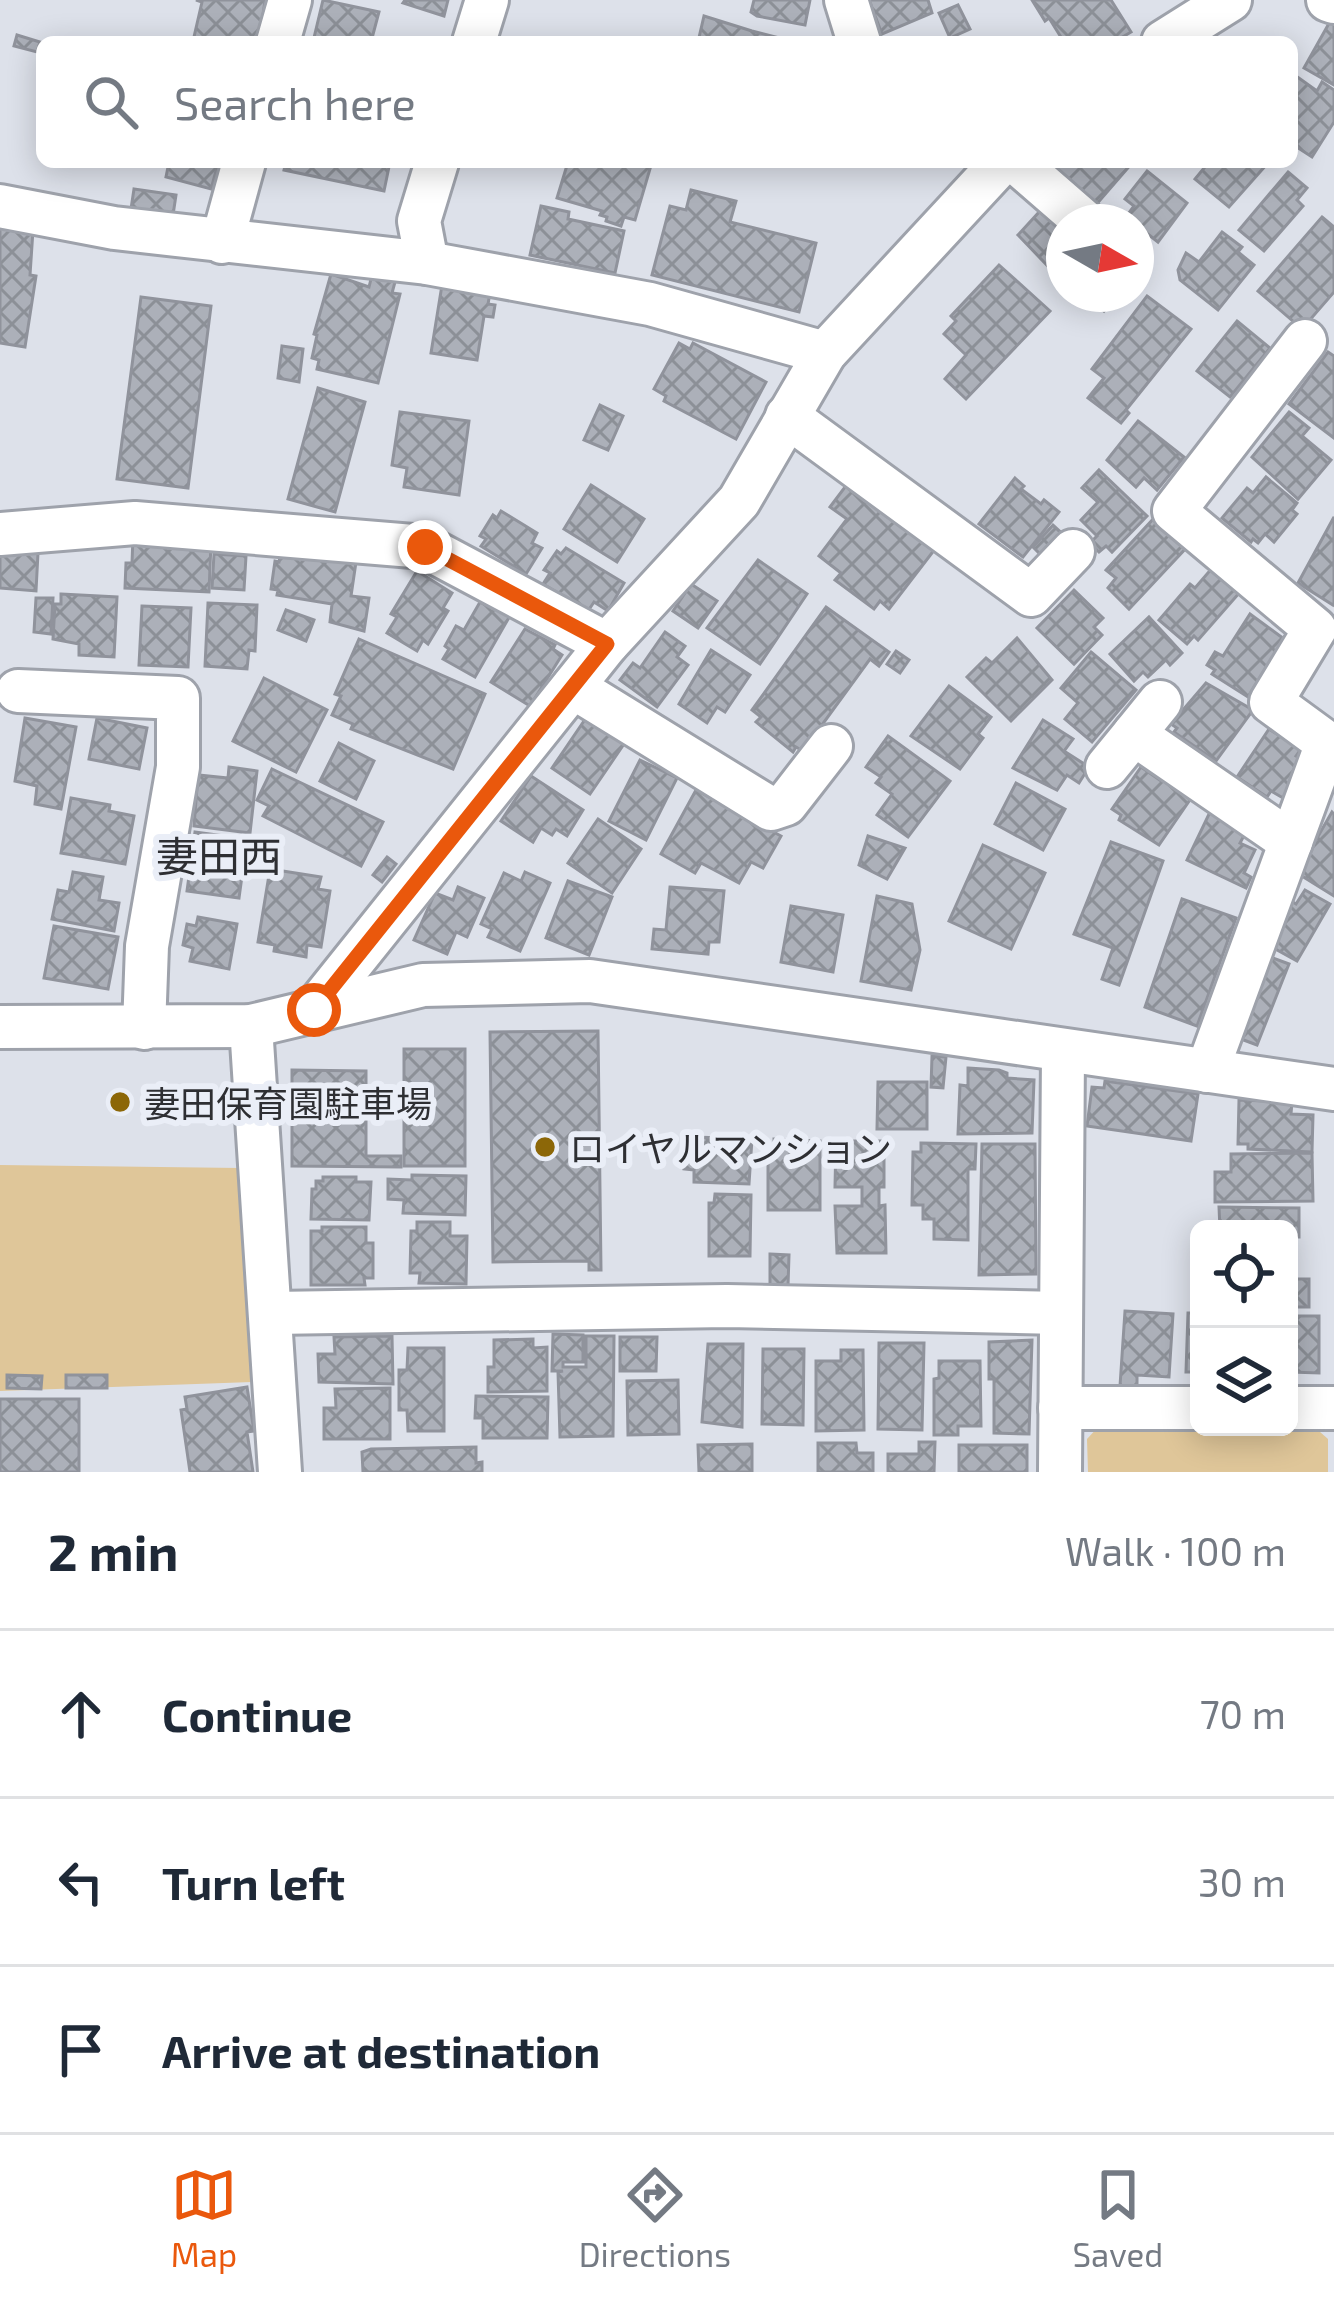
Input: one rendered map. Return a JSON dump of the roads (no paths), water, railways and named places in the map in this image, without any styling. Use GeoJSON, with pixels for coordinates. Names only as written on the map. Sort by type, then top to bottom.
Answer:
{"type":"FeatureCollection","features":[{"type":"Feature","properties":{"kind":"street"},"geometry":{"type":"LineString","coordinates":[[280,36],[290,0]]}},
{"type":"Feature","properties":{"kind":"street"},"geometry":{"type":"LineString","coordinates":[[476,36],[488,0]]}},
{"type":"Feature","properties":{"kind":"street"},"geometry":{"type":"LineString","coordinates":[[846,0],[857,36]]}},
{"type":"Feature","properties":{"kind":"street"},"geometry":{"type":"LineString","coordinates":[[1173,36],[1230,0]]}},
{"type":"Feature","properties":{"kind":"street"},"geometry":{"type":"LineString","coordinates":[[222,242],[242,168]]}},
{"type":"Feature","properties":{"kind":"street"},"geometry":{"type":"LineString","coordinates":[[427,263],[419,221],[435,168]]}},
{"type":"Feature","properties":{"kind":"street"},"geometry":{"type":"LineString","coordinates":[[1023,168],[1064,204]]}},
{"type":"Feature","properties":{"kind":"street"},"geometry":{"type":"LineString","coordinates":[[314,1010],[607,644],[739,500],[825,352],[974,170]]}},
{"type":"Feature","properties":{"kind":"street"},"geometry":{"type":"LineString","coordinates":[[0,206],[114,228],[427,263],[650,304],[825,352]]}},
{"type":"Feature","properties":{"kind":"street"},"geometry":{"type":"LineString","coordinates":[[1208,1071],[1327,742],[1271,702],[1315,629],[1174,511],[1305,341]]}},
{"type":"Feature","properties":{"kind":"street"},"geometry":{"type":"LineString","coordinates":[[787,416],[1031,596],[1073,551]]}},
{"type":"Feature","properties":{"kind":"street"},"geometry":{"type":"LineString","coordinates":[[0,534],[135,523],[383,562],[425,547],[607,644]]}},
{"type":"Feature","properties":{"kind":"street"},"geometry":{"type":"LineString","coordinates":[[573,687],[771,809],[786,804],[831,746]]}},
{"type":"Feature","properties":{"kind":"street"},"geometry":{"type":"LineString","coordinates":[[18,691],[178,698],[178,767],[147,946],[144,1028]]}},
{"type":"Feature","properties":{"kind":"street"},"geometry":{"type":"LineString","coordinates":[[1134,734],[1291,842]]}},
{"type":"Feature","properties":{"kind":"street"},"geometry":{"type":"LineString","coordinates":[[0,1027],[251,1026],[423,985],[590,981],[1334,1089]]}},
{"type":"Feature","properties":{"kind":"street"},"geometry":{"type":"LineString","coordinates":[[251,1026],[280,1472]]}},
{"type":"Feature","properties":{"kind":"street"},"geometry":{"type":"LineString","coordinates":[[1060,1472],[1063,1052]]}},
{"type":"Feature","properties":{"kind":"street"},"geometry":{"type":"LineString","coordinates":[[273,1313],[727,1306],[1061,1312]]}},
{"type":"Feature","properties":{"kind":"street"},"geometry":{"type":"LineString","coordinates":[[1060,1408],[1190,1408]]}},
{"type":"Feature","properties":{"kind":"street"},"geometry":{"type":"LineString","coordinates":[[1298,1408],[1334,1408]]}},
{"type":"Feature","properties":{"kind":"place","name":"妻田保育園駐車場"},"geometry":{"type":"Point","coordinates":[120,1102]}},
{"type":"Feature","properties":{"kind":"place","name":"ロイヤルマンション"},"geometry":{"type":"Point","coordinates":[545,1147]}},
{"type":"Feature","properties":{"kind":"district","name":"妻田西"},"geometry":{"type":"Point","coordinates":[219,855]}}]}
